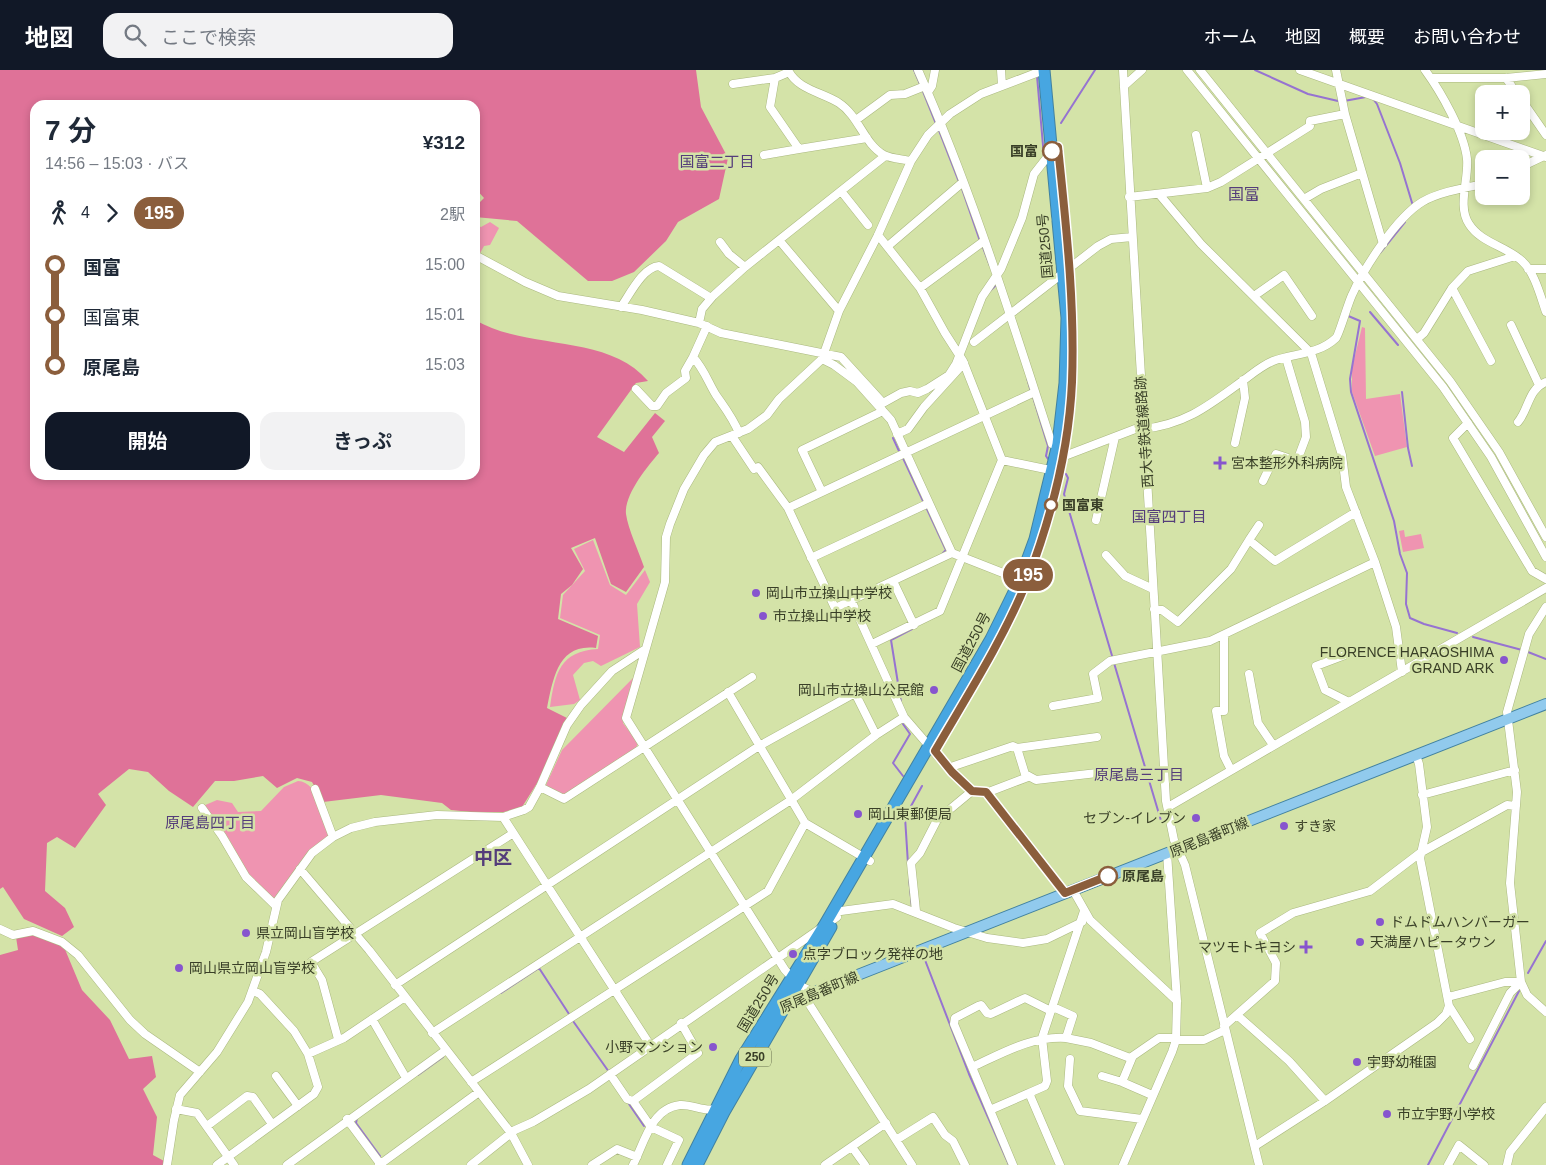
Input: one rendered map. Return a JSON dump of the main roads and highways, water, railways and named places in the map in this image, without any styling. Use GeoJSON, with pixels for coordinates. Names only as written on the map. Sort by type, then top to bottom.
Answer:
{"type":"FeatureCollection","features":[{"type":"Feature","properties":{"kind":"highway","name":"国道250号"},"geometry":{"type":"LineString","coordinates":[[1044,70],[1055,149]]}},
{"type":"Feature","properties":{"kind":"highway","name":"国道250号"},"geometry":{"type":"LineString","coordinates":[[696,1165],[787,1003],[795,981],[824,926],[867,860],[998,642],[1041,539],[1056,472],[1072,384],[1073,320],[1066,272],[1055,149],[1051,70]]}},
{"type":"Feature","properties":{"kind":"highway","name":"国道250号"},"geometry":{"type":"LineString","coordinates":[[1056,472],[1062,456],[1061,444]]}},
{"type":"Feature","properties":{"kind":"highway","name":"国道250号"},"geometry":{"type":"LineString","coordinates":[[688,1165],[715,1109],[764,1020],[795,981],[839,914],[867,860]]}},
{"type":"Feature","properties":{"kind":"main road","name":"原尾島番町線"},"geometry":{"type":"LineString","coordinates":[[764,1020],[776,1008],[809,994],[1546,704]]}},
{"type":"Feature","properties":{"kind":"waterway"},"geometry":{"type":"LineString","coordinates":[[914,70],[920,84]]}},
{"type":"Feature","properties":{"kind":"waterway"},"geometry":{"type":"LineString","coordinates":[[1061,123],[1095,70]]}},
{"type":"Feature","properties":{"kind":"waterway"},"geometry":{"type":"LineString","coordinates":[[1255,70],[1308,94],[1338,101]]}},
{"type":"Feature","properties":{"kind":"waterway"},"geometry":{"type":"LineString","coordinates":[[1037,76],[1044,157]]}},
{"type":"Feature","properties":{"kind":"waterway"},"geometry":{"type":"LineString","coordinates":[[922,89],[936,124]]}},
{"type":"Feature","properties":{"kind":"waterway"},"geometry":{"type":"LineString","coordinates":[[1344,101],[1366,97]]}},
{"type":"Feature","properties":{"kind":"waterway"},"geometry":{"type":"LineString","coordinates":[[1373,99],[1377,104],[1400,163],[1413,206]]}},
{"type":"Feature","properties":{"kind":"waterway"},"geometry":{"type":"LineString","coordinates":[[938,128],[959,182]]}},
{"type":"Feature","properties":{"kind":"waterway"},"geometry":{"type":"LineString","coordinates":[[961,186],[980,241]]}},
{"type":"Feature","properties":{"kind":"waterway"},"geometry":{"type":"LineString","coordinates":[[1380,253],[1405,222]]}},
{"type":"Feature","properties":{"kind":"waterway"},"geometry":{"type":"LineString","coordinates":[[982,245],[990,266]]}},
{"type":"Feature","properties":{"kind":"waterway"},"geometry":{"type":"LineString","coordinates":[[990,291],[996,285]]}},
{"type":"Feature","properties":{"kind":"waterway"},"geometry":{"type":"LineString","coordinates":[[1370,312],[1398,345]]}},
{"type":"Feature","properties":{"kind":"waterway"},"geometry":{"type":"LineString","coordinates":[[1346,315],[1360,321],[1350,379],[1351,392],[1394,521],[1400,554],[1407,573],[1406,604],[1410,618],[1457,633]]}},
{"type":"Feature","properties":{"kind":"waterway"},"geometry":{"type":"LineString","coordinates":[[1027,378],[1031,392]]}},
{"type":"Feature","properties":{"kind":"waterway"},"geometry":{"type":"LineString","coordinates":[[1402,392],[1408,448],[1412,466]]}},
{"type":"Feature","properties":{"kind":"waterway"},"geometry":{"type":"LineString","coordinates":[[1033,397],[1048,446],[1046,456],[1048,459]]}},
{"type":"Feature","properties":{"kind":"waterway"},"geometry":{"type":"LineString","coordinates":[[893,438],[899,451]]}},
{"type":"Feature","properties":{"kind":"waterway"},"geometry":{"type":"LineString","coordinates":[[903,458],[924,503]]}},
{"type":"Feature","properties":{"kind":"waterway"},"geometry":{"type":"LineString","coordinates":[[1066,474],[1068,478],[1064,494],[1113,659]]}},
{"type":"Feature","properties":{"kind":"waterway"},"geometry":{"type":"LineString","coordinates":[[926,507],[946,550],[942,554]]}},
{"type":"Feature","properties":{"kind":"waterway"},"geometry":{"type":"LineString","coordinates":[[901,702],[891,640],[912,629]]}},
{"type":"Feature","properties":{"kind":"waterway"},"geometry":{"type":"LineString","coordinates":[[1473,637],[1522,650]]}},
{"type":"Feature","properties":{"kind":"waterway"},"geometry":{"type":"LineString","coordinates":[[1528,652],[1546,659]]}},
{"type":"Feature","properties":{"kind":"waterway"},"geometry":{"type":"LineString","coordinates":[[1114,663],[1162,824]]}},
{"type":"Feature","properties":{"kind":"waterway"},"geometry":{"type":"LineString","coordinates":[[903,724],[910,734],[893,763],[903,776]]}},
{"type":"Feature","properties":{"kind":"waterway"},"geometry":{"type":"LineString","coordinates":[[908,864],[905,817],[922,786]]}},
{"type":"Feature","properties":{"kind":"waterway"},"geometry":{"type":"LineString","coordinates":[[909,878],[912,908]]}},
{"type":"Feature","properties":{"kind":"waterway"},"geometry":{"type":"LineString","coordinates":[[1528,973],[1546,941]]}},
{"type":"Feature","properties":{"kind":"waterway"},"geometry":{"type":"LineString","coordinates":[[925,960],[969,1074],[1009,1165]]}},
{"type":"Feature","properties":{"kind":"waterway"},"geometry":{"type":"LineString","coordinates":[[501,993],[539,968],[569,1014]]}},
{"type":"Feature","properties":{"kind":"waterway"},"geometry":{"type":"LineString","coordinates":[[1428,1165],[1519,991]]}},
{"type":"Feature","properties":{"kind":"waterway"},"geometry":{"type":"LineString","coordinates":[[573,1021],[609,1072]]}},
{"type":"Feature","properties":{"kind":"waterway"},"geometry":{"type":"LineString","coordinates":[[418,1075],[443,1057]]}},
{"type":"Feature","properties":{"kind":"waterway"},"geometry":{"type":"LineString","coordinates":[[629,1104],[644,1126]]}},
{"type":"Feature","properties":{"kind":"waterway"},"geometry":{"type":"LineString","coordinates":[[357,1118],[356,1123],[380,1156]]}},
{"type":"Feature","properties":{"kind":"place","name":"国富"},"geometry":{"type":"Point","coordinates":[1052,151]}},
{"type":"Feature","properties":{"kind":"place","name":"宮本整形外科病院"},"geometry":{"type":"Point","coordinates":[1220,463]}},
{"type":"Feature","properties":{"kind":"place","name":"国富東"},"geometry":{"type":"Point","coordinates":[1051,505]}},
{"type":"Feature","properties":{"kind":"place","name":"岡山市立操山中学校"},"geometry":{"type":"Point","coordinates":[756,593]}},
{"type":"Feature","properties":{"kind":"place","name":"市立操山中学校"},"geometry":{"type":"Point","coordinates":[763,616]}},
{"type":"Feature","properties":{"kind":"place","name":"FLORENCE HARAOSHIMA GRAND ARK"},"geometry":{"type":"Point","coordinates":[1504,660]}},
{"type":"Feature","properties":{"kind":"place","name":"岡山市立操山公民館"},"geometry":{"type":"Point","coordinates":[934,690]}},
{"type":"Feature","properties":{"kind":"place","name":"岡山東郵便局"},"geometry":{"type":"Point","coordinates":[858,814]}},
{"type":"Feature","properties":{"kind":"place","name":"セブン-イレブン"},"geometry":{"type":"Point","coordinates":[1196,818]}},
{"type":"Feature","properties":{"kind":"place","name":"すき家"},"geometry":{"type":"Point","coordinates":[1284,826]}},
{"type":"Feature","properties":{"kind":"place","name":"原尾島"},"geometry":{"type":"Point","coordinates":[1108,876]}},
{"type":"Feature","properties":{"kind":"place","name":"ドムドムハンバーガー"},"geometry":{"type":"Point","coordinates":[1380,922]}},
{"type":"Feature","properties":{"kind":"place","name":"県立岡山盲学校"},"geometry":{"type":"Point","coordinates":[246,933]}},
{"type":"Feature","properties":{"kind":"place","name":"天満屋ハピータウン"},"geometry":{"type":"Point","coordinates":[1360,942]}},
{"type":"Feature","properties":{"kind":"place","name":"マツモトキヨシ"},"geometry":{"type":"Point","coordinates":[1306,947]}},
{"type":"Feature","properties":{"kind":"place","name":"点字ブロック発祥の地"},"geometry":{"type":"Point","coordinates":[793,954]}},
{"type":"Feature","properties":{"kind":"place","name":"岡山県立岡山盲学校"},"geometry":{"type":"Point","coordinates":[179,968]}},
{"type":"Feature","properties":{"kind":"place","name":"小野マンション"},"geometry":{"type":"Point","coordinates":[713,1047]}},
{"type":"Feature","properties":{"kind":"place","name":"宇野幼稚園"},"geometry":{"type":"Point","coordinates":[1357,1062]}},
{"type":"Feature","properties":{"kind":"place","name":"市立宇野小学校"},"geometry":{"type":"Point","coordinates":[1387,1114]}},
{"type":"Feature","properties":{"kind":"district","name":"国富二丁目"},"geometry":{"type":"Point","coordinates":[717,161]}},
{"type":"Feature","properties":{"kind":"district","name":"国富"},"geometry":{"type":"Point","coordinates":[1244,194]}},
{"type":"Feature","properties":{"kind":"district","name":"国富四丁目"},"geometry":{"type":"Point","coordinates":[1169,516]}},
{"type":"Feature","properties":{"kind":"district","name":"原尾島三丁目"},"geometry":{"type":"Point","coordinates":[1139,774]}},
{"type":"Feature","properties":{"kind":"district","name":"原尾島四丁目"},"geometry":{"type":"Point","coordinates":[210,822]}},
{"type":"Feature","properties":{"kind":"district","name":"中区"},"geometry":{"type":"Point","coordinates":[493,857]}}]}
